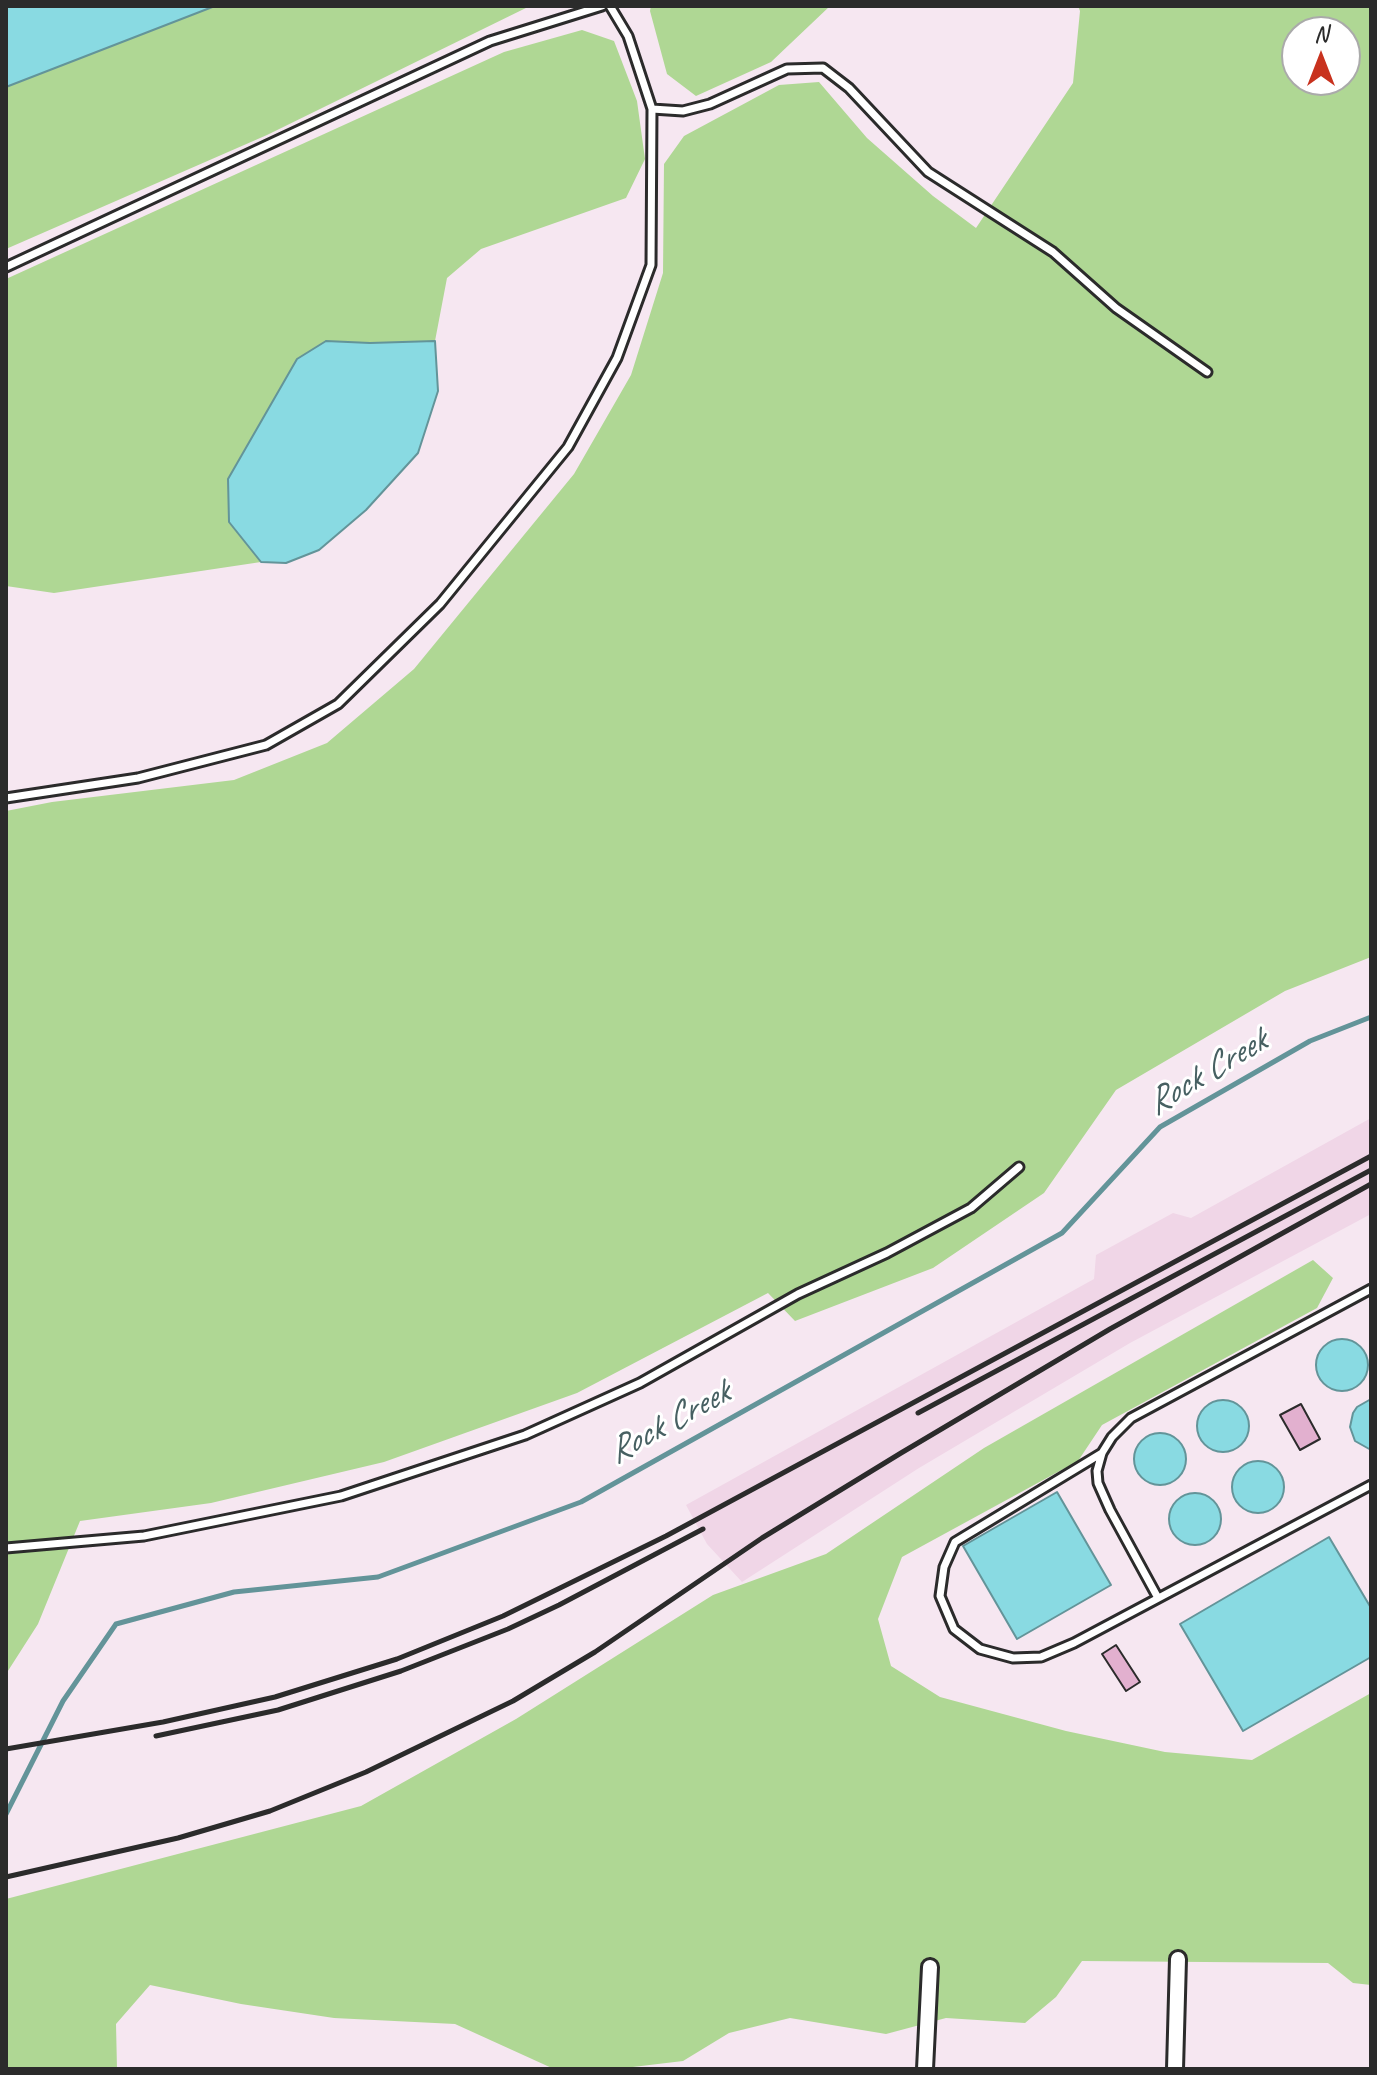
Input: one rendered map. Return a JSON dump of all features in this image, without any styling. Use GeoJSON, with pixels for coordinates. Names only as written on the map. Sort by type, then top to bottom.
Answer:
{"type":"FeatureCollection","features":[{"type":"Feature","properties":{"kind":"street"},"geometry":{"type":"LineString","coordinates":[[1175,2069],[1178,1959]]}},
{"type":"Feature","properties":{"kind":"street"},"geometry":{"type":"LineString","coordinates":[[925,2069],[930,1967]]}},
{"type":"Feature","properties":{"kind":"lane"},"geometry":{"type":"LineString","coordinates":[[6,267],[490,41],[602,6]]}},
{"type":"Feature","properties":{"kind":"lane"},"geometry":{"type":"LineString","coordinates":[[6,798],[138,778],[266,745],[338,704],[440,604],[568,447],[617,358],[651,265],[652,109],[628,36],[610,6]]}},
{"type":"Feature","properties":{"kind":"lane"},"geometry":{"type":"LineString","coordinates":[[652,109],[683,111],[710,104],[787,69],[823,68],[849,88],[928,172],[1053,252],[1116,308],[1207,372]]}},
{"type":"Feature","properties":{"kind":"lane"},"geometry":{"type":"LineString","coordinates":[[6,1548],[144,1536],[341,1496],[525,1435],[640,1383],[798,1294],[957,1216],[971,1208],[1019,1167]]}},
{"type":"Feature","properties":{"kind":"lane"},"geometry":{"type":"LineString","coordinates":[[1158,1598],[1098,1483],[1097,1471],[1102,1453],[1112,1437],[1131,1418],[1371,1289]]}},
{"type":"Feature","properties":{"kind":"lane"},"geometry":{"type":"LineString","coordinates":[[1102,1453],[955,1542],[944,1567],[940,1596],[954,1629],[980,1649],[1013,1658],[1041,1657],[1074,1643],[1371,1485]]}},
{"type":"Feature","properties":{"kind":"shaded area"},"geometry":{"type":"Polygon","coordinates":[[[1371,1118],[1371,1214],[1130,1343],[919,1468],[742,1582],[707,1544],[686,1505],[1094,1279],[1096,1255],[1173,1213],[1191,1218],[1371,1118]]]}},
{"type":"Feature","properties":{"kind":"green space"},"geometry":{"type":"Polygon","coordinates":[[[215,6],[530,6],[267,135],[6,249],[6,87],[215,6]]]}},
{"type":"Feature","properties":{"kind":"green space"},"geometry":{"type":"Polygon","coordinates":[[[651,6],[830,6],[771,62],[696,96],[667,74],[651,6]]]}},
{"type":"Feature","properties":{"kind":"green space"},"geometry":{"type":"Polygon","coordinates":[[[1078,6],[1371,6],[1371,957],[1285,991],[1116,1090],[1044,1193],[933,1268],[795,1321],[768,1293],[577,1393],[384,1462],[211,1503],[80,1521],[38,1624],[6,1674],[6,811],[52,802],[234,780],[327,743],[414,669],[574,474],[631,375],[663,273],[664,164],[684,136],[779,85],[819,82],[867,138],[933,196],[976,228],[1073,83],[1078,6]]]}},
{"type":"Feature","properties":{"kind":"green space"},"geometry":{"type":"Polygon","coordinates":[[[582,30],[614,41],[637,101],[645,159],[626,198],[481,249],[447,278],[435,341],[326,341],[229,522],[261,562],[54,593],[6,586],[6,279],[504,52],[582,30]]]}},
{"type":"Feature","properties":{"kind":"green space"},"geometry":{"type":"Polygon","coordinates":[[[1313,1260],[1333,1278],[1317,1308],[1102,1425],[1078,1461],[902,1557],[878,1619],[891,1666],[940,1697],[1066,1731],[1165,1752],[1252,1760],[1371,1693],[1371,1985],[1353,1983],[1328,1963],[1082,1961],[1056,1997],[1025,2023],[946,2018],[886,2034],[790,2018],[729,2033],[683,2061],[616,2069],[554,2069],[455,2024],[334,2018],[241,2004],[150,1985],[116,2024],[117,2069],[6,2069],[6,1899],[361,1806],[516,1719],[713,1595],[826,1554],[984,1448],[1313,1260]]]}},
{"type":"Feature","properties":{"kind":"water"},"geometry":{"type":"Polygon","coordinates":[[[6,6],[215,6],[6,87],[6,6]]]}},
{"type":"Feature","properties":{"kind":"water"},"geometry":{"type":"Polygon","coordinates":[[[326,341],[435,341],[438,391],[418,453],[366,510],[319,550],[286,563],[261,562],[229,522],[228,479],[297,359],[326,341]]]}},
{"type":"Feature","properties":{"kind":"water"},"geometry":{"type":"Polygon","coordinates":[[[1342,1339],[1361,1346],[1368,1365],[1361,1384],[1342,1391],[1323,1384],[1316,1365],[1323,1346],[1342,1339]]]}},
{"type":"Feature","properties":{"kind":"water"},"geometry":{"type":"Polygon","coordinates":[[[1371,1399],[1371,1450],[1355,1441],[1350,1427],[1357,1407],[1371,1399]]]}},
{"type":"Feature","properties":{"kind":"water"},"geometry":{"type":"Polygon","coordinates":[[[1223,1400],[1241,1408],[1249,1426],[1241,1444],[1223,1452],[1205,1444],[1197,1426],[1205,1408],[1223,1400]]]}},
{"type":"Feature","properties":{"kind":"water"},"geometry":{"type":"Polygon","coordinates":[[[1160,1433],[1178,1441],[1186,1459],[1178,1477],[1160,1485],[1142,1477],[1134,1459],[1142,1441],[1160,1433]]]}},
{"type":"Feature","properties":{"kind":"water"},"geometry":{"type":"Polygon","coordinates":[[[1258,1461],[1277,1468],[1284,1487],[1277,1506],[1258,1513],[1239,1506],[1232,1487],[1239,1468],[1258,1461]]]}},
{"type":"Feature","properties":{"kind":"water"},"geometry":{"type":"Polygon","coordinates":[[[1057,1492],[1111,1585],[1017,1639],[963,1546],[1057,1492]]]}},
{"type":"Feature","properties":{"kind":"water"},"geometry":{"type":"Polygon","coordinates":[[[1195,1493],[1213,1501],[1221,1519],[1213,1537],[1195,1545],[1177,1537],[1169,1519],[1177,1501],[1195,1493]]]}},
{"type":"Feature","properties":{"kind":"water"},"geometry":{"type":"Polygon","coordinates":[[[1329,1537],[1371,1608],[1371,1657],[1243,1731],[1180,1624],[1329,1537]]]}},
{"type":"Feature","properties":{"kind":"building"},"geometry":{"type":"Polygon","coordinates":[[[1301,1404],[1320,1439],[1300,1450],[1280,1415],[1301,1404]]]}},
{"type":"Feature","properties":{"kind":"building"},"geometry":{"type":"Polygon","coordinates":[[[1116,1645],[1140,1682],[1126,1691],[1102,1654],[1116,1645]]]}},
{"type":"Feature","properties":{"kind":"waterway","name":"Rock Creek"},"geometry":{"type":"LineString","coordinates":[[6,1814],[63,1701],[116,1624],[234,1592],[378,1577],[581,1502],[1062,1233],[1160,1127],[1310,1041],[1371,1017]]}},
{"type":"Feature","properties":{"kind":"railway"},"geometry":{"type":"LineString","coordinates":[[6,1749],[163,1722],[275,1697],[397,1659],[503,1616],[666,1536],[1371,1156]]}},
{"type":"Feature","properties":{"kind":"railway"},"geometry":{"type":"LineString","coordinates":[[918,1413],[1371,1170]]}},
{"type":"Feature","properties":{"kind":"railway"},"geometry":{"type":"LineString","coordinates":[[6,1877],[178,1838],[270,1811],[366,1772],[513,1701],[595,1652],[762,1538],[901,1453],[1110,1329],[1371,1184]]}},
{"type":"Feature","properties":{"kind":"railway"},"geometry":{"type":"LineString","coordinates":[[156,1736],[278,1710],[401,1671],[508,1629],[703,1529]]}}]}
